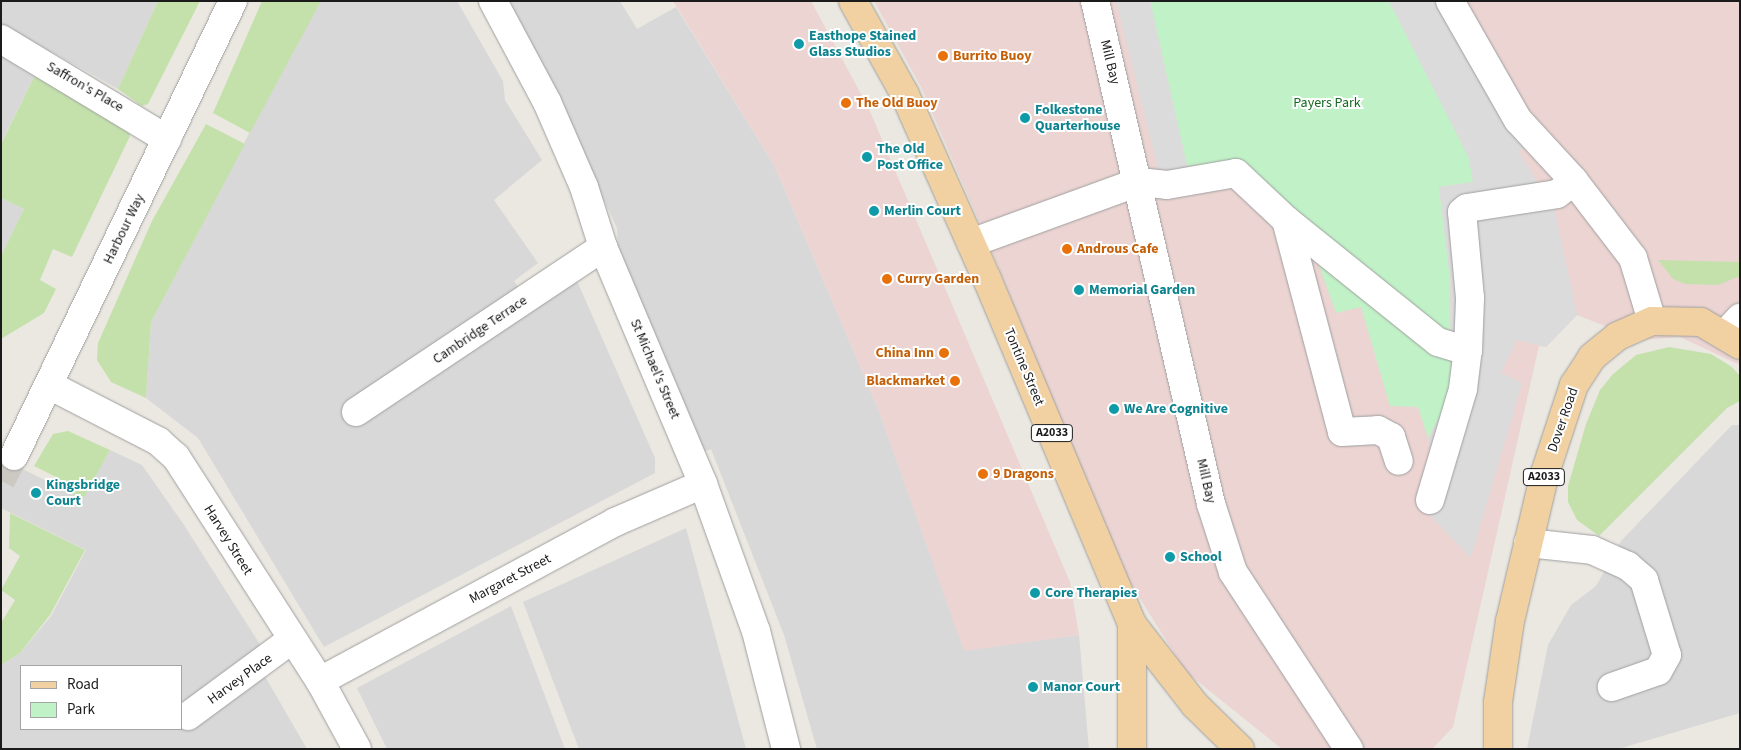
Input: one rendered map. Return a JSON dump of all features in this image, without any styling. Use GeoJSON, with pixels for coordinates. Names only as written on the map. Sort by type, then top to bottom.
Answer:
{"type":"FeatureCollection","features":[{"type":"Feature","properties":{"kind":"main road","name":"Tontine Street"},"geometry":{"type":"LineString","coordinates":[[853,1],[905,95],[971,243],[1132,624],[1132,749]]}},
{"type":"Feature","properties":{"kind":"main road","name":"Dover Road"},"geometry":{"type":"LineString","coordinates":[[1498,749],[1502,664],[1528,543],[1574,385],[1592,357],[1618,336],[1652,321],[1677,318],[1735,332]]}},
{"type":"Feature","properties":{"kind":"main road","name":"A2033"},"geometry":{"type":"LineString","coordinates":[[1132,624],[1184,691],[1240,749]]}},
{"type":"Feature","properties":{"kind":"street","name":"Harbour Way"},"geometry":{"type":"LineString","coordinates":[[14,456],[233,1]]}},
{"type":"Feature","properties":{"kind":"street","name":"St Michael's Street"},"geometry":{"type":"LineString","coordinates":[[493,1],[547,102],[584,187],[603,247],[703,484],[756,631],[786,749]]}},
{"type":"Feature","properties":{"kind":"street","name":"Mill Bay"},"geometry":{"type":"LineString","coordinates":[[1094,1],[1139,182],[1211,504],[1233,572],[1348,749]]}},
{"type":"Feature","properties":{"kind":"street"},"geometry":{"type":"LineString","coordinates":[[1450,1],[1518,120],[1574,181],[1632,258],[1652,321]]}},
{"type":"Feature","properties":{"kind":"street","name":"Saffron's Place"},"geometry":{"type":"LineString","coordinates":[[1,39],[167,139]]}},
{"type":"Feature","properties":{"kind":"street"},"geometry":{"type":"LineString","coordinates":[[971,243],[1139,182],[1167,185],[1236,173],[1286,220],[1438,342],[1468,351]]}},
{"type":"Feature","properties":{"kind":"street"},"geometry":{"type":"LineString","coordinates":[[1430,500],[1463,389],[1468,351],[1470,298],[1462,212],[1467,208],[1557,194],[1574,181]]}},
{"type":"Feature","properties":{"kind":"street"},"geometry":{"type":"LineString","coordinates":[[1286,220],[1342,432],[1378,430],[1391,436],[1399,460]]}},
{"type":"Feature","properties":{"kind":"street","name":"Cambridge Terrace"},"geometry":{"type":"LineString","coordinates":[[356,412],[603,247]]}},
{"type":"Feature","properties":{"kind":"street","name":"Harvey Street"},"geometry":{"type":"LineString","coordinates":[[49,385],[158,441],[176,457],[291,640],[320,681],[357,749]]}},
{"type":"Feature","properties":{"kind":"street","name":"Margaret Street"},"geometry":{"type":"LineString","coordinates":[[320,681],[615,522],[703,484]]}},
{"type":"Feature","properties":{"kind":"street"},"geometry":{"type":"LineString","coordinates":[[1528,543],[1592,550],[1628,566],[1644,580],[1667,655],[1658,671],[1612,687]]}},
{"type":"Feature","properties":{"kind":"street","name":"Harvey Place"},"geometry":{"type":"LineString","coordinates":[[188,716],[291,640]]}},
{"type":"Feature","properties":{"kind":"shaded area"},"geometry":{"type":"Polygon","coordinates":[[[1,1],[158,1],[118,89],[52,52],[39,67],[1,143],[1,1]]]}},
{"type":"Feature","properties":{"kind":"shaded area"},"geometry":{"type":"Polygon","coordinates":[[[318,1],[457,1],[503,81],[505,100],[542,160],[494,200],[538,263],[514,281],[523,294],[342,411],[348,421],[564,284],[577,281],[655,458],[655,473],[324,647],[198,438],[146,398],[151,322],[318,1]]]}},
{"type":"Feature","properties":{"kind":"shaded area"},"geometry":{"type":"Polygon","coordinates":[[[510,1],[620,1],[637,29],[676,7],[774,165],[879,411],[964,650],[1079,635],[1089,749],[817,749],[784,635],[711,449],[698,454],[619,267],[617,228],[510,1]]]}},
{"type":"Feature","properties":{"kind":"shaded area"},"geometry":{"type":"Polygon","coordinates":[[[673,1],[811,1],[869,109],[1070,582],[1079,635],[964,651],[879,411],[774,165],[673,1]]]}},
{"type":"Feature","properties":{"kind":"shaded area"},"geometry":{"type":"Polygon","coordinates":[[[874,1],[1740,1],[1740,365],[1680,337],[1641,340],[1577,315],[1546,347],[1539,346],[1453,727],[1432,749],[1282,749],[1186,672],[1112,554],[999,268],[921,87],[874,1]]]}},
{"type":"Feature","properties":{"kind":"shaded area"},"geometry":{"type":"Polygon","coordinates":[[[1116,1],[1150,1],[1187,166],[1159,172],[1116,1]]]}},
{"type":"Feature","properties":{"kind":"shaded area"},"geometry":{"type":"Polygon","coordinates":[[[1389,1],[1456,1],[1541,131],[1519,152],[1555,212],[1577,315],[1546,347],[1517,340],[1501,373],[1522,383],[1471,558],[1415,500],[1431,451],[1428,438],[1446,406],[1451,378],[1450,278],[1439,187],[1473,182],[1469,158],[1389,1]]]}},
{"type":"Feature","properties":{"kind":"shaded area"},"geometry":{"type":"Polygon","coordinates":[[[1,198],[24,209],[1,256],[1,198]]]}},
{"type":"Feature","properties":{"kind":"shaded area"},"geometry":{"type":"Polygon","coordinates":[[[1732,425],[1740,425],[1740,713],[1618,749],[1527,749],[1548,645],[1571,605],[1596,586],[1621,541],[1732,425]]]}},
{"type":"Feature","properties":{"kind":"shaded area"},"geometry":{"type":"Polygon","coordinates":[[[110,450],[142,465],[184,525],[266,654],[255,659],[307,749],[1,749],[1,665],[20,653],[51,616],[86,550],[1,508],[1,458],[82,499],[110,450]]]}},
{"type":"Feature","properties":{"kind":"shaded area"},"geometry":{"type":"Polygon","coordinates":[[[686,528],[746,749],[579,749],[523,602],[686,528]]]}},
{"type":"Feature","properties":{"kind":"shaded area"},"geometry":{"type":"Polygon","coordinates":[[[511,606],[565,749],[387,749],[357,688],[511,606]]]}},
{"type":"Feature","properties":{"kind":"green space"},"geometry":{"type":"Polygon","coordinates":[[[158,1],[200,1],[148,104],[142,106],[118,89],[158,1]]]}},
{"type":"Feature","properties":{"kind":"green space"},"geometry":{"type":"Polygon","coordinates":[[[262,1],[321,1],[250,133],[213,113],[262,1]]]}},
{"type":"Feature","properties":{"kind":"green space","name":"Payers Park"},"geometry":{"type":"Polygon","coordinates":[[[1150,1],[1389,1],[1469,158],[1473,182],[1439,187],[1450,278],[1451,378],[1446,406],[1428,438],[1418,407],[1390,406],[1361,307],[1336,313],[1302,217],[1230,162],[1187,166],[1150,1]]]}},
{"type":"Feature","properties":{"kind":"green space"},"geometry":{"type":"Polygon","coordinates":[[[39,67],[128,124],[130,136],[72,257],[53,249],[40,280],[56,289],[44,313],[1,339],[1,256],[24,209],[1,198],[1,144],[39,67]]]}},
{"type":"Feature","properties":{"kind":"green space"},"geometry":{"type":"Polygon","coordinates":[[[206,124],[245,144],[151,322],[146,398],[111,382],[97,360],[98,343],[152,221],[206,124]]]}},
{"type":"Feature","properties":{"kind":"green space"},"geometry":{"type":"Polygon","coordinates":[[[1658,260],[1740,262],[1740,276],[1718,285],[1685,284],[1673,279],[1658,260]]]}},
{"type":"Feature","properties":{"kind":"green space"},"geometry":{"type":"Polygon","coordinates":[[[1669,347],[1711,354],[1732,367],[1740,376],[1740,401],[1727,408],[1599,536],[1577,520],[1568,502],[1568,486],[1586,424],[1600,390],[1613,374],[1636,355],[1669,347]]]}},
{"type":"Feature","properties":{"kind":"green space"},"geometry":{"type":"Polygon","coordinates":[[[68,431],[110,450],[83,499],[57,487],[60,479],[34,466],[53,434],[68,431]]]}},
{"type":"Feature","properties":{"kind":"green space"},"geometry":{"type":"Polygon","coordinates":[[[10,513],[85,550],[50,615],[20,653],[1,665],[1,623],[15,600],[1,590],[20,556],[9,548],[10,513]]]}},
{"type":"Feature","properties":{"kind":"tunnel"},"geometry":{"type":"LineString","coordinates":[[1,481],[14,456]]}},
{"type":"Feature","properties":{"kind":"place","name":"Easthope Stained Glass Studios"},"geometry":{"type":"Point","coordinates":[799,44]}},
{"type":"Feature","properties":{"kind":"place","name":"Burrito Buoy"},"geometry":{"type":"Point","coordinates":[943,56]}},
{"type":"Feature","properties":{"kind":"place","name":"The Old Buoy"},"geometry":{"type":"Point","coordinates":[846,103]}},
{"type":"Feature","properties":{"kind":"place","name":"Folkestone Quarterhouse"},"geometry":{"type":"Point","coordinates":[1025,118]}},
{"type":"Feature","properties":{"kind":"place","name":"The Old Post Office"},"geometry":{"type":"Point","coordinates":[867,157]}},
{"type":"Feature","properties":{"kind":"place","name":"Merlin Court"},"geometry":{"type":"Point","coordinates":[874,211]}},
{"type":"Feature","properties":{"kind":"place","name":"Androus Cafe"},"geometry":{"type":"Point","coordinates":[1067,249]}},
{"type":"Feature","properties":{"kind":"place","name":"Curry Garden"},"geometry":{"type":"Point","coordinates":[887,279]}},
{"type":"Feature","properties":{"kind":"place","name":"Memorial Garden"},"geometry":{"type":"Point","coordinates":[1079,290]}},
{"type":"Feature","properties":{"kind":"place","name":"China Inn"},"geometry":{"type":"Point","coordinates":[944,353]}},
{"type":"Feature","properties":{"kind":"place","name":"Blackmarket"},"geometry":{"type":"Point","coordinates":[955,381]}},
{"type":"Feature","properties":{"kind":"place","name":"We Are Cognitive"},"geometry":{"type":"Point","coordinates":[1114,409]}},
{"type":"Feature","properties":{"kind":"place","name":"9 Dragons"},"geometry":{"type":"Point","coordinates":[983,474]}},
{"type":"Feature","properties":{"kind":"place","name":"Kingsbridge Court"},"geometry":{"type":"Point","coordinates":[36,493]}},
{"type":"Feature","properties":{"kind":"place","name":"School"},"geometry":{"type":"Point","coordinates":[1170,557]}},
{"type":"Feature","properties":{"kind":"place","name":"Core Therapies"},"geometry":{"type":"Point","coordinates":[1035,593]}},
{"type":"Feature","properties":{"kind":"place","name":"Manor Court"},"geometry":{"type":"Point","coordinates":[1033,687]}}]}
